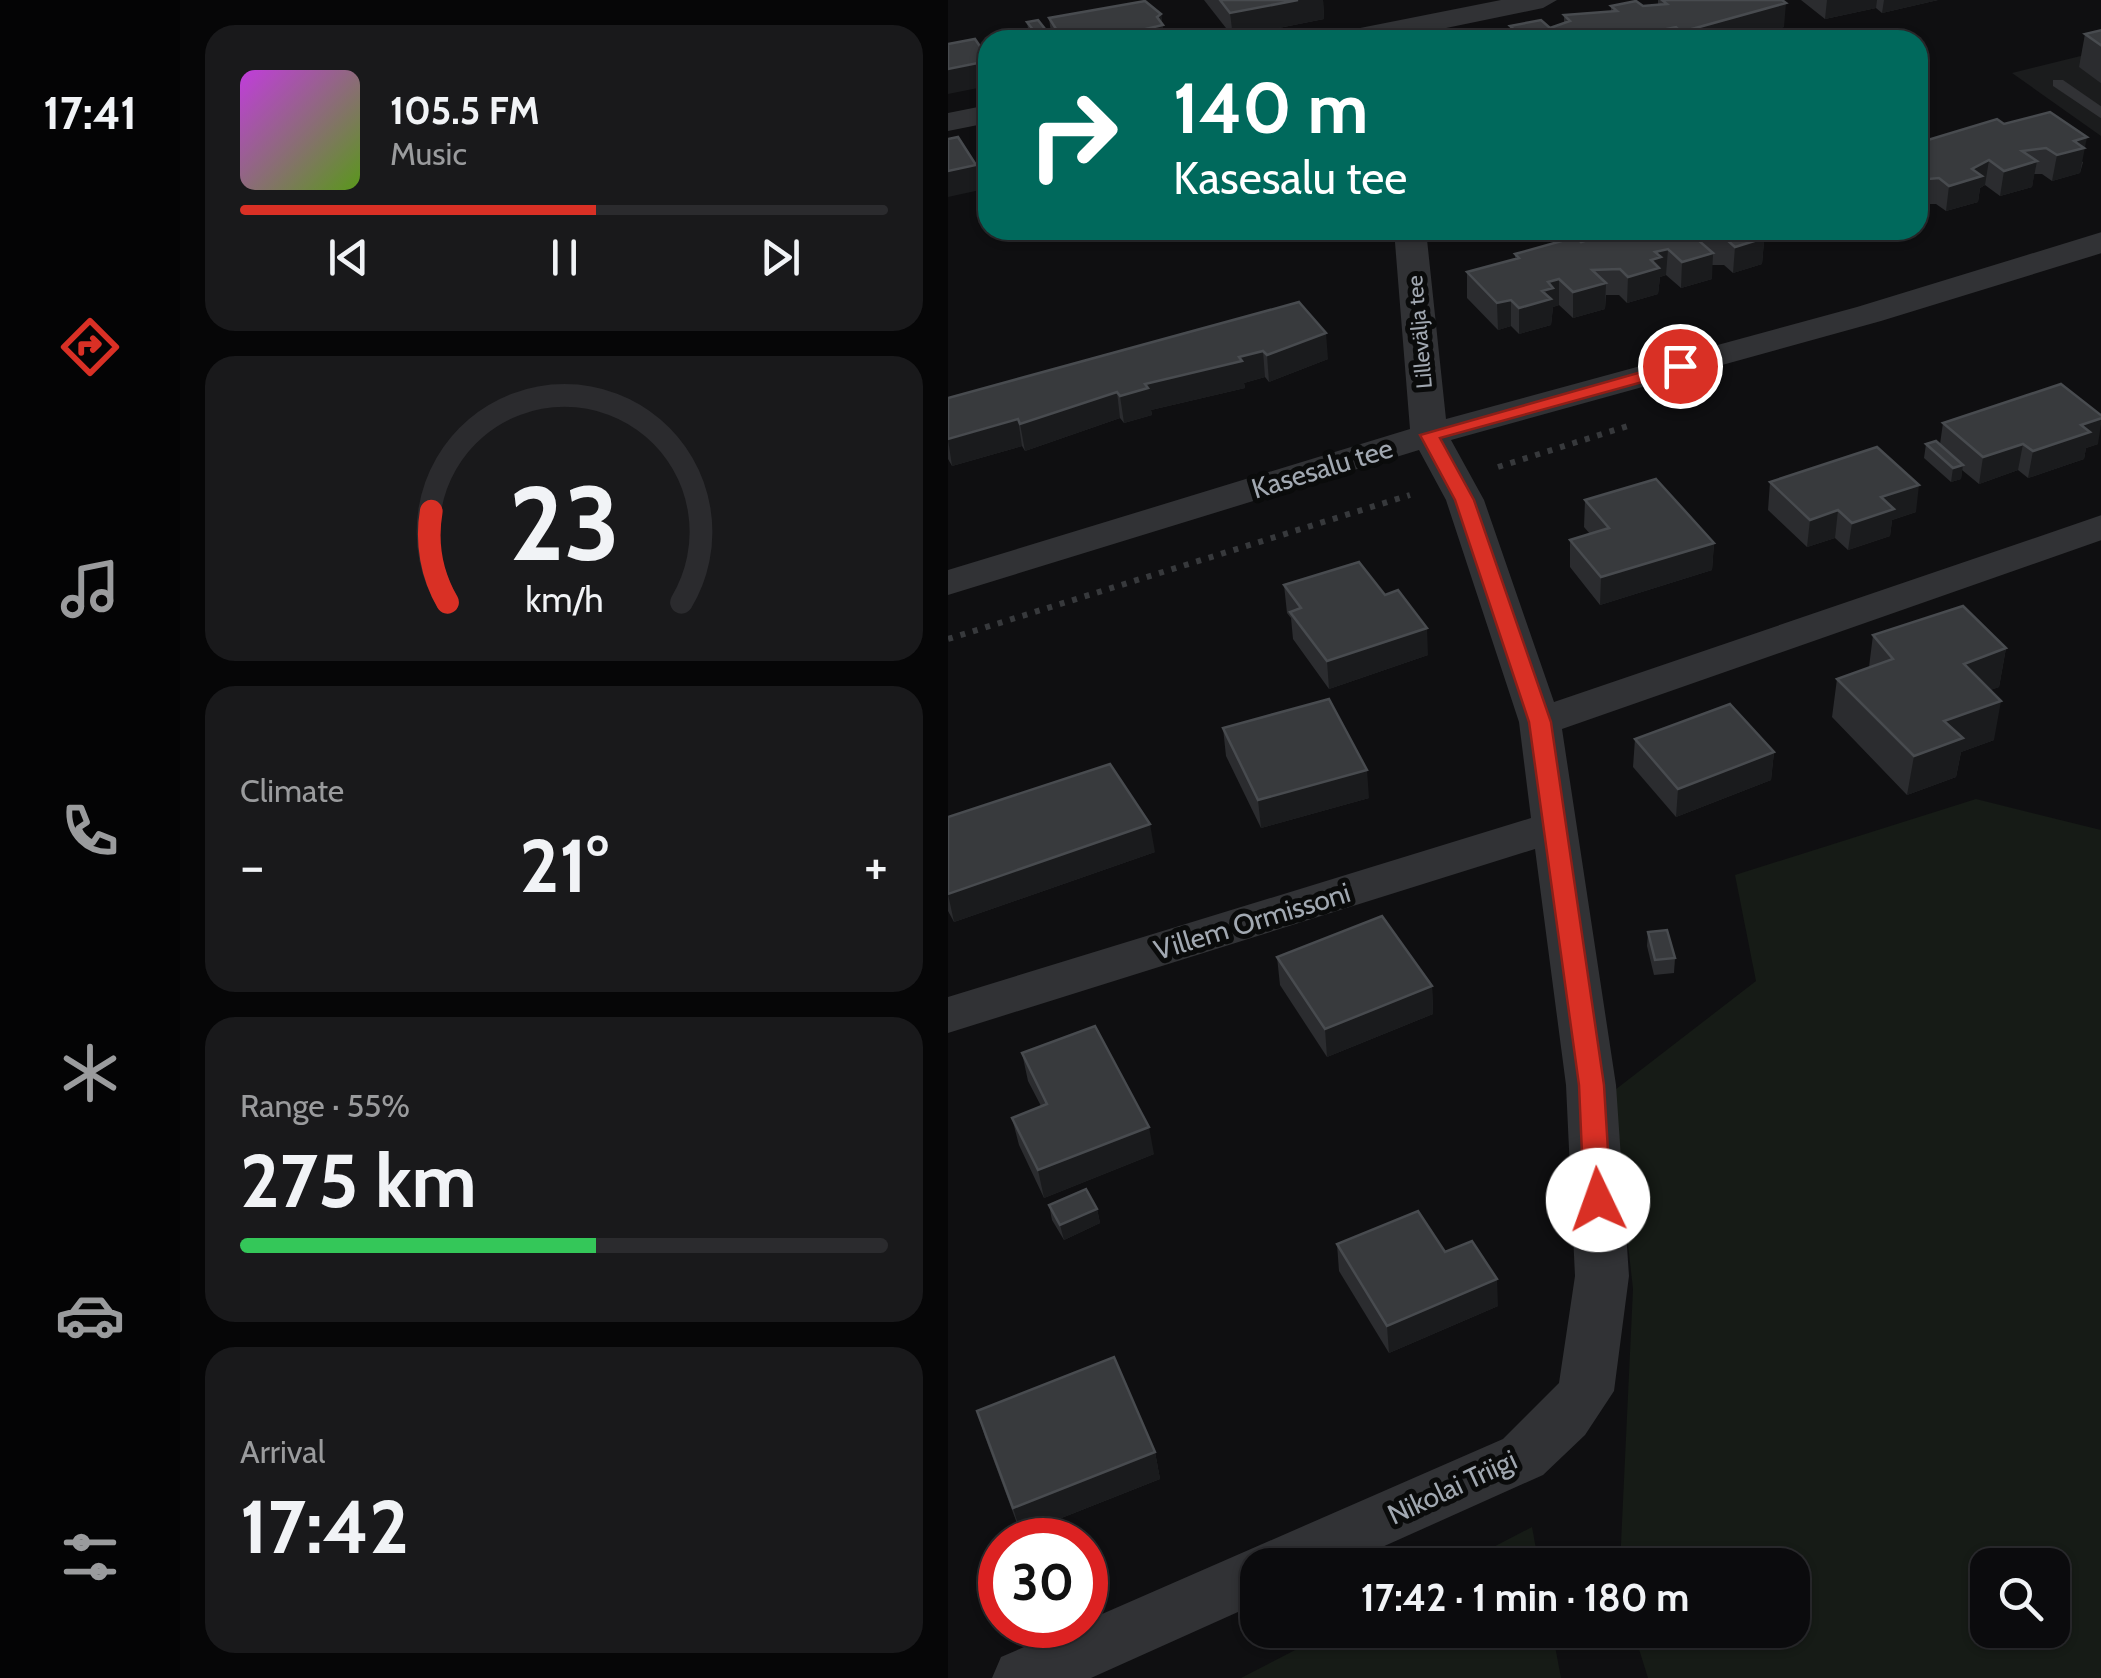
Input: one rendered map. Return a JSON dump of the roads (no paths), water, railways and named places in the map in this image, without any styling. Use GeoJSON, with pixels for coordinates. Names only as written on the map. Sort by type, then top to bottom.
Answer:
{"type":"FeatureCollection","features":[{"type":"Feature","properties":{"kind":"street"},"geometry":{"type":"LineString","coordinates":[[1390,0],[1391,30]]}},
{"type":"Feature","properties":{"kind":"street"},"geometry":{"type":"LineString","coordinates":[[1413,30],[1543,0]]}},
{"type":"Feature","properties":{"kind":"street"},"geometry":{"type":"LineString","coordinates":[[948,122],[978,116]]}},
{"type":"Feature","properties":{"kind":"street","name":"Lillevälja tee"},"geometry":{"type":"LineString","coordinates":[[1411,240],[1429,435]]}},
{"type":"Feature","properties":{"kind":"street","name":"Kasesalu tee"},"geometry":{"type":"LineString","coordinates":[[948,584],[1429,435],[1869,314],[2102,242]]}},
{"type":"Feature","properties":{"kind":"street","name":"Nikolai Triigi"},"geometry":{"type":"LineString","coordinates":[[1316,1548],[1523,1456],[1565,1418],[1586,1391],[1602,1276],[1591,1085],[1540,722],[1455,480],[1429,435]]}},
{"type":"Feature","properties":{"kind":"street"},"geometry":{"type":"LineString","coordinates":[[1540,722],[2095,538]]}},
{"type":"Feature","properties":{"kind":"street","name":"Villem Ormissoni"},"geometry":{"type":"LineString","coordinates":[[948,1016],[1556,827]]}},
{"type":"Feature","properties":{"kind":"street"},"geometry":{"type":"LineString","coordinates":[[1023,1678],[1240,1582]]}},
{"type":"Feature","properties":{"kind":"lane"},"geometry":{"type":"LineString","coordinates":[[2058,83],[2102,115]]}}]}
